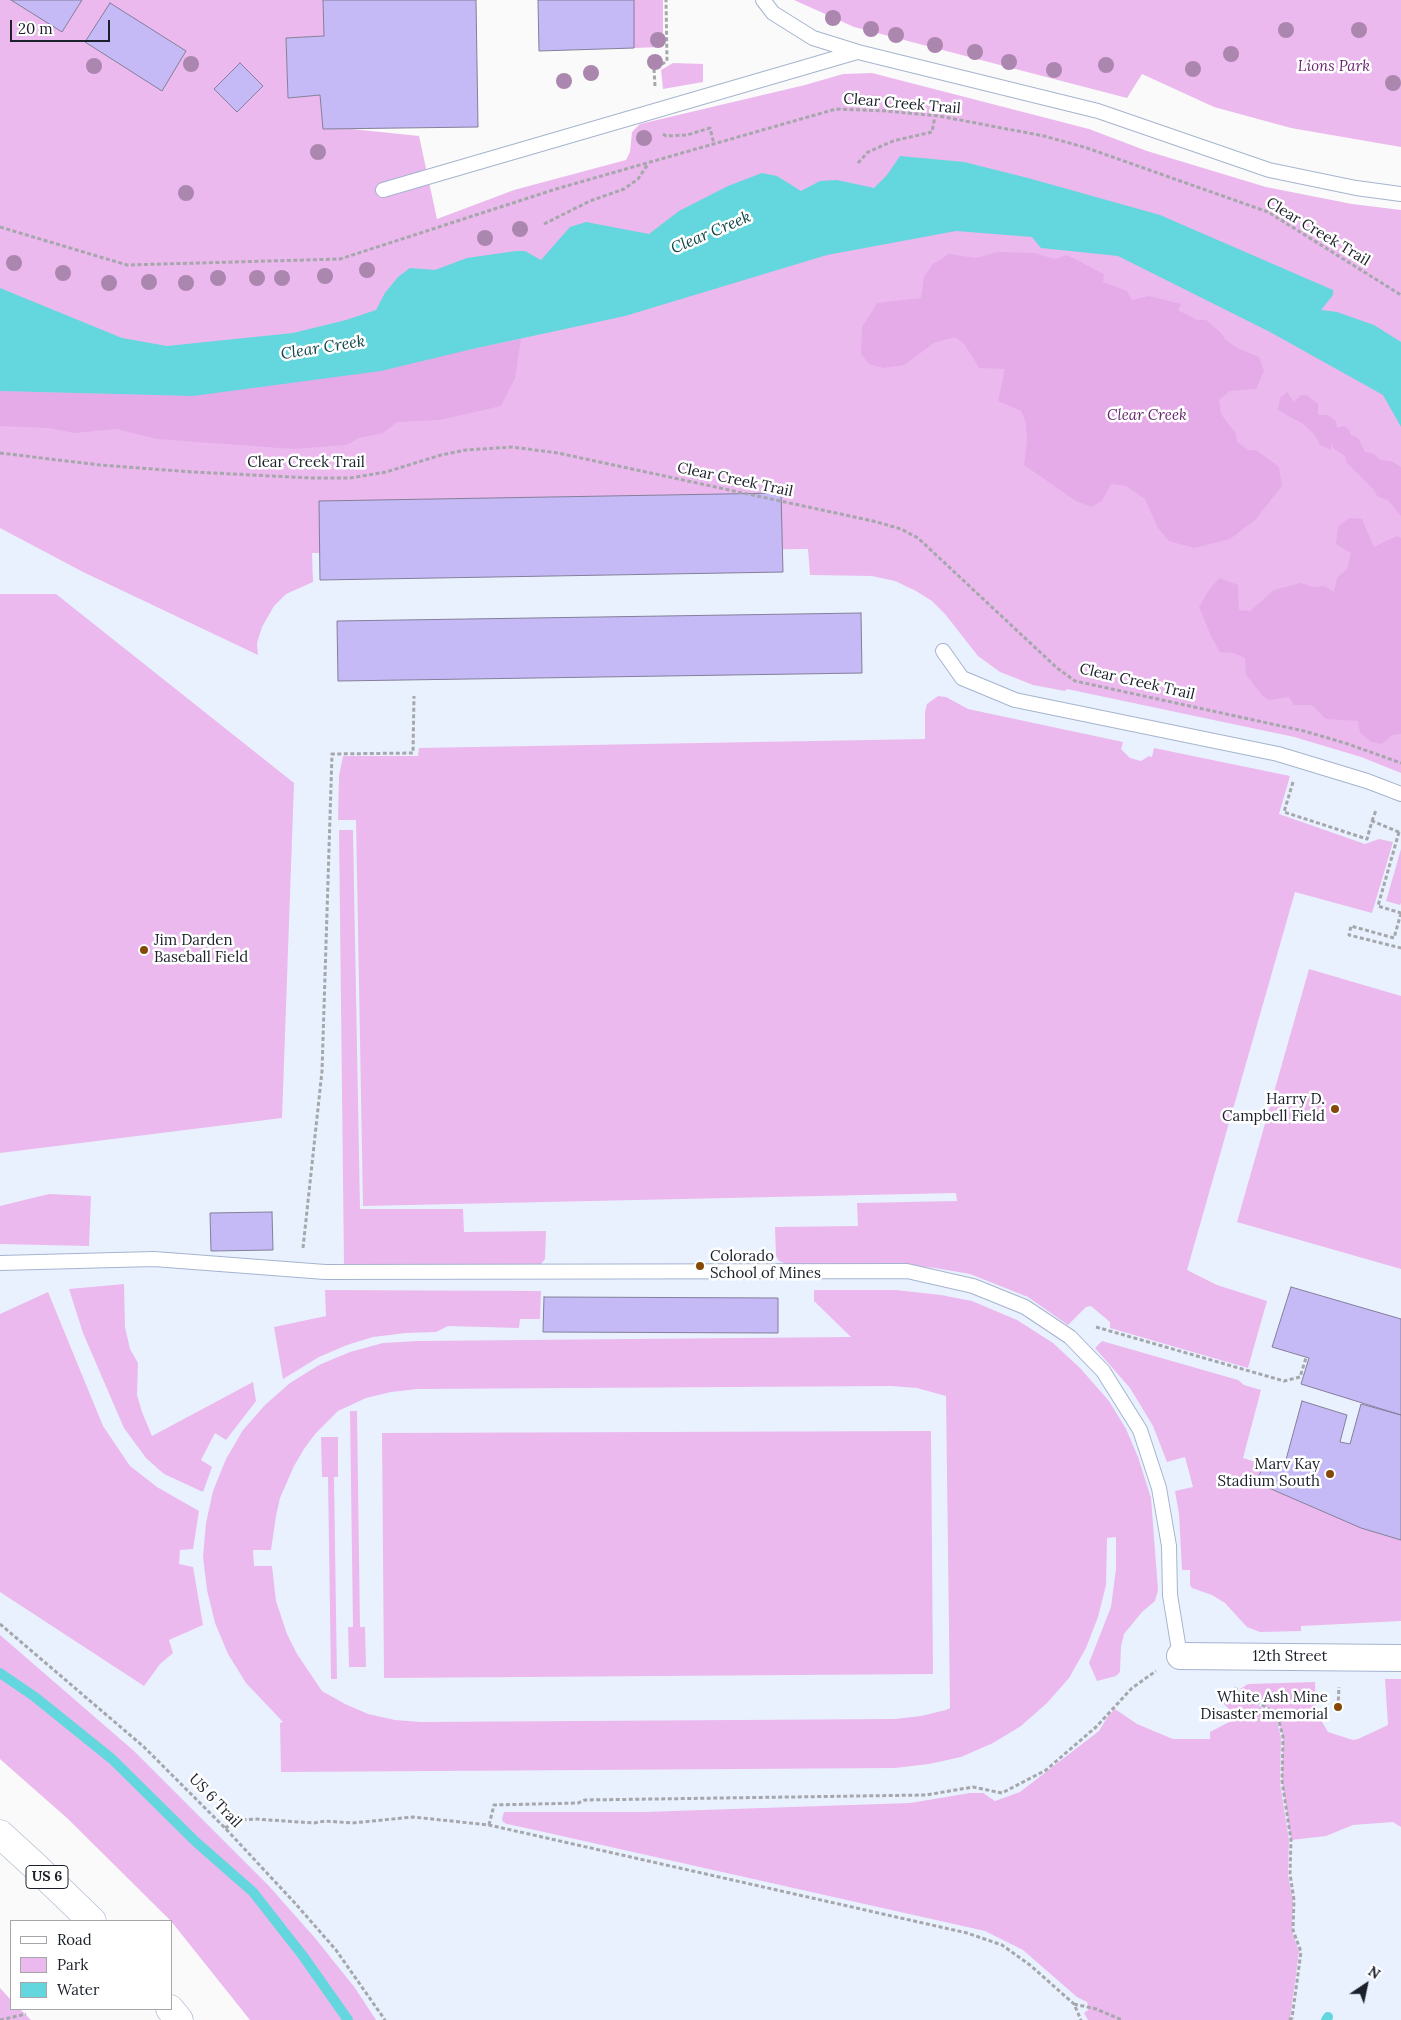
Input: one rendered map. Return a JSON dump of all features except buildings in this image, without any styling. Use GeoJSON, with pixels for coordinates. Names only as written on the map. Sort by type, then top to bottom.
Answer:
{"type":"FeatureCollection","features":[{"type":"Feature","properties":{"kind":"highway","name":"US 6"},"geometry":{"type":"LineString","coordinates":[[0,1834],[91,1920]]}},
{"type":"Feature","properties":{"kind":"highway"},"geometry":{"type":"LineString","coordinates":[[171,2010],[179,2020]]}},
{"type":"Feature","properties":{"kind":"street","name":"12th Street"},"geometry":{"type":"LineString","coordinates":[[1180,1656],[1401,1658]]}},
{"type":"Feature","properties":{"kind":"lane"},"geometry":{"type":"LineString","coordinates":[[763,0],[773,13],[813,38],[858,52],[1098,111],[1269,170],[1356,188],[1401,194]]}},
{"type":"Feature","properties":{"kind":"lane"},"geometry":{"type":"LineString","coordinates":[[383,190],[858,52]]}},
{"type":"Feature","properties":{"kind":"lane"},"geometry":{"type":"LineString","coordinates":[[943,651],[962,678],[1015,700],[1278,754],[1367,781],[1401,794]]}},
{"type":"Feature","properties":{"kind":"lane"},"geometry":{"type":"LineString","coordinates":[[0,1263],[154,1259],[325,1272],[907,1271],[972,1286],[1025,1307],[1070,1337],[1104,1371],[1140,1430],[1159,1488],[1168,1546],[1170,1595],[1180,1656]]}},
{"type":"Feature","properties":{"kind":"path"},"geometry":{"type":"LineString","coordinates":[[666,0],[667,61],[654,69],[658,131],[666,136],[687,135],[710,128],[714,144]]}},
{"type":"Feature","properties":{"kind":"path","name":"Clear Creek Trail"},"geometry":{"type":"LineString","coordinates":[[0,227],[127,265],[340,259],[556,189],[649,164],[836,109],[886,111],[935,116],[1044,136],[1087,148],[1268,212],[1401,296]]}},
{"type":"Feature","properties":{"kind":"path"},"geometry":{"type":"LineString","coordinates":[[858,163],[868,152],[885,144],[932,132],[935,116]]}},
{"type":"Feature","properties":{"kind":"path"},"geometry":{"type":"LineString","coordinates":[[544,224],[590,201],[624,189],[638,179],[649,164]]}},
{"type":"Feature","properties":{"kind":"path","name":"Clear Creek Trail"},"geometry":{"type":"LineString","coordinates":[[0,453],[100,465],[193,472],[340,478],[386,472],[441,455],[466,450],[512,447],[558,453],[873,521],[918,538],[1057,668],[1075,681],[1304,731],[1345,743],[1401,764]]}},
{"type":"Feature","properties":{"kind":"path"},"geometry":{"type":"LineString","coordinates":[[301,1271],[322,1071],[332,754],[413,752],[414,696]]}},
{"type":"Feature","properties":{"kind":"path"},"geometry":{"type":"LineString","coordinates":[[1299,760],[1284,812],[1367,840],[1377,806]]}},
{"type":"Feature","properties":{"kind":"path"},"geometry":{"type":"LineString","coordinates":[[1372,821],[1400,832],[1378,906],[1401,913],[1394,938],[1351,926],[1349,935],[1401,947]]}},
{"type":"Feature","properties":{"kind":"path"},"geometry":{"type":"LineString","coordinates":[[1077,1344],[1095,1327],[1284,1381],[1300,1377],[1306,1358]]}},
{"type":"Feature","properties":{"kind":"path","name":"US 6 Trail"},"geometry":{"type":"LineString","coordinates":[[0,1624],[144,1747],[225,1828],[336,1950],[385,2020]]}},
{"type":"Feature","properties":{"kind":"path"},"geometry":{"type":"LineString","coordinates":[[489,1825],[494,1805],[578,1803],[585,1800],[926,1796],[973,1788],[1002,1793],[1046,1770],[1096,1727],[1132,1688],[1180,1656]]}},
{"type":"Feature","properties":{"kind":"path"},"geometry":{"type":"LineString","coordinates":[[1338,1707],[1339,1681]]}},
{"type":"Feature","properties":{"kind":"path"},"geometry":{"type":"LineString","coordinates":[[1228,1684],[1277,1714],[1284,1737],[1282,1781],[1291,1840],[1290,1874],[1294,1900],[1293,1930],[1301,1952],[1292,2018],[1289,2020]]}},
{"type":"Feature","properties":{"kind":"path"},"geometry":{"type":"LineString","coordinates":[[225,1828],[246,1819],[298,1823],[325,1821],[352,1823],[414,1817],[489,1825],[967,1932],[1002,1945],[1030,1965],[1074,2004],[1081,2020]]}},
{"type":"Feature","properties":{"kind":"path"},"geometry":{"type":"LineString","coordinates":[[1074,2004],[1096,2009],[1122,2020]]}},
{"type":"Feature","properties":{"kind":"path"},"geometry":{"type":"LineString","coordinates":[[0,2020],[26,2014]]}},
{"type":"Feature","properties":{"kind":"shaded area","name":"Colorado School of Mines"},"geometry":{"type":"Polygon","coordinates":[[[0,462],[871,532],[1066,688],[1294,737],[1361,757],[1401,773],[1401,2020],[250,2020],[172,1920],[67,1818],[0,1759],[0,462]]]}},
{"type":"Feature","properties":{"kind":"green space","name":"Clear Creek"},"geometry":{"type":"Polygon","coordinates":[[[0,0],[323,0],[324,36],[286,38],[288,98],[320,95],[323,126],[419,136],[437,219],[514,190],[626,160],[630,152],[632,132],[640,124],[805,85],[843,74],[872,73],[1089,129],[1147,151],[1266,187],[1352,204],[1401,210],[1401,773],[1361,757],[1294,737],[1067,689],[1065,691],[1033,685],[1000,672],[978,656],[945,614],[932,601],[916,591],[895,581],[872,576],[810,575],[808,549],[312,553],[313,582],[286,594],[274,606],[262,627],[257,643],[258,655],[83,572],[0,528],[0,0]]]}},
{"type":"Feature","properties":{"kind":"green space"},"geometry":{"type":"Polygon","coordinates":[[[634,0],[663,0],[663,47],[634,48],[634,0]]]}},
{"type":"Feature","properties":{"kind":"green space","name":"Lions Park"},"geometry":{"type":"Polygon","coordinates":[[[794,0],[1401,0],[1401,147],[1291,128],[1214,107],[1142,74],[1127,98],[854,27],[794,0]]]}},
{"type":"Feature","properties":{"kind":"green space"},"geometry":{"type":"Polygon","coordinates":[[[673,63],[703,64],[703,82],[663,89],[661,70],[673,63]]]}},
{"type":"Feature","properties":{"kind":"green space"},"geometry":{"type":"Polygon","coordinates":[[[997,252],[1035,253],[1054,259],[1067,255],[1104,274],[1103,282],[1127,291],[1132,300],[1149,296],[1181,304],[1178,310],[1197,320],[1206,320],[1237,348],[1259,357],[1264,371],[1256,389],[1230,391],[1219,400],[1221,414],[1236,434],[1237,442],[1248,450],[1256,450],[1279,467],[1282,486],[1255,520],[1230,539],[1194,548],[1169,541],[1158,528],[1145,499],[1126,486],[1111,484],[1102,501],[1091,507],[1076,501],[1024,465],[1027,440],[1026,423],[1021,411],[998,401],[1005,369],[979,368],[965,345],[955,337],[934,343],[904,365],[883,368],[869,364],[861,354],[862,327],[877,303],[921,298],[924,277],[933,264],[949,254],[976,258],[997,252]]]}},
{"type":"Feature","properties":{"kind":"green space"},"geometry":{"type":"Polygon","coordinates":[[[521,339],[515,378],[501,406],[440,420],[397,422],[383,433],[359,438],[346,445],[293,449],[157,439],[116,429],[74,433],[49,428],[0,426],[0,391],[193,396],[468,350],[521,339]]]}},
{"type":"Feature","properties":{"kind":"green space"},"geometry":{"type":"Polygon","coordinates":[[[1287,392],[1294,402],[1300,395],[1307,395],[1318,404],[1318,415],[1328,415],[1336,421],[1337,428],[1344,426],[1351,435],[1358,438],[1365,452],[1374,454],[1380,460],[1391,461],[1401,467],[1401,516],[1388,500],[1378,497],[1373,489],[1346,462],[1345,456],[1333,448],[1332,442],[1331,450],[1320,445],[1315,435],[1303,424],[1278,410],[1280,398],[1287,392]]]}},
{"type":"Feature","properties":{"kind":"green space"},"geometry":{"type":"Polygon","coordinates":[[[1349,518],[1362,519],[1374,547],[1397,536],[1401,538],[1401,734],[1392,735],[1382,744],[1371,742],[1360,733],[1358,721],[1326,719],[1312,705],[1294,705],[1289,697],[1269,700],[1263,696],[1246,674],[1245,658],[1233,653],[1220,652],[1199,607],[1219,578],[1238,585],[1239,610],[1250,611],[1274,590],[1300,583],[1313,587],[1325,586],[1334,592],[1337,578],[1347,569],[1351,553],[1336,544],[1338,527],[1349,518]]]}},
{"type":"Feature","properties":{"kind":"green space","name":"Jim Darden Baseball Field"},"geometry":{"type":"Polygon","coordinates":[[[0,594],[56,594],[294,783],[282,1118],[0,1153],[0,594]]]}},
{"type":"Feature","properties":{"kind":"green space"},"geometry":{"type":"Polygon","coordinates":[[[938,696],[946,697],[968,709],[1123,742],[1121,749],[1130,758],[1141,761],[1149,756],[1152,757],[1154,748],[1290,776],[1279,814],[1365,844],[1379,839],[1393,842],[1372,913],[1295,892],[1187,1270],[1217,1285],[1267,1301],[1248,1368],[1110,1328],[1110,1322],[1091,1306],[1086,1307],[1068,1325],[1028,1297],[970,1274],[904,1265],[789,1265],[779,1261],[776,1256],[775,1227],[858,1226],[857,1203],[957,1201],[956,1193],[363,1206],[356,820],[338,820],[339,776],[343,756],[418,756],[419,748],[925,739],[925,712],[927,704],[938,696]]]}},
{"type":"Feature","properties":{"kind":"green space"},"geometry":{"type":"Polygon","coordinates":[[[339,830],[353,830],[360,1209],[463,1209],[464,1232],[546,1231],[545,1259],[541,1264],[344,1266],[339,830]]]}},
{"type":"Feature","properties":{"kind":"green space"},"geometry":{"type":"Polygon","coordinates":[[[1401,849],[1401,903],[1400,905],[1386,901],[1401,849]]]}},
{"type":"Feature","properties":{"kind":"green space","name":"Harry D. Campbell Field"},"geometry":{"type":"Polygon","coordinates":[[[1309,969],[1401,996],[1401,1269],[1237,1222],[1309,969]]]}},
{"type":"Feature","properties":{"kind":"green space"},"geometry":{"type":"Polygon","coordinates":[[[49,1194],[91,1196],[89,1246],[0,1244],[0,1206],[49,1194]]]}},
{"type":"Feature","properties":{"kind":"green space"},"geometry":{"type":"Polygon","coordinates":[[[124,1284],[125,1327],[130,1349],[138,1363],[137,1395],[152,1436],[253,1382],[256,1401],[226,1440],[215,1433],[201,1460],[212,1467],[203,1492],[164,1474],[146,1458],[124,1428],[83,1333],[69,1289],[124,1284]]]}},
{"type":"Feature","properties":{"kind":"green space"},"geometry":{"type":"Polygon","coordinates":[[[325,1290],[541,1291],[540,1319],[520,1319],[519,1328],[448,1326],[436,1332],[373,1337],[347,1345],[319,1357],[283,1379],[274,1327],[326,1316],[325,1290]]]}},
{"type":"Feature","properties":{"kind":"green space"},"geometry":{"type":"Polygon","coordinates":[[[814,1290],[896,1290],[972,1301],[1017,1320],[1053,1343],[1080,1368],[1109,1401],[1126,1429],[1138,1457],[1151,1498],[1158,1590],[1155,1601],[1142,1612],[1124,1634],[1121,1646],[1120,1672],[1116,1676],[1097,1681],[1089,1663],[1111,1607],[1116,1569],[1116,1537],[1107,1538],[1106,1585],[1098,1617],[1086,1648],[1069,1678],[1047,1703],[1021,1726],[993,1743],[961,1757],[929,1764],[895,1768],[281,1772],[280,1723],[283,1722],[246,1683],[228,1654],[215,1623],[207,1590],[203,1557],[206,1523],[213,1491],[226,1459],[243,1430],[265,1405],[290,1383],[319,1365],[350,1352],[383,1343],[417,1341],[851,1337],[814,1301],[814,1290]],[[891,1386],[417,1389],[391,1392],[366,1398],[338,1411],[315,1434],[304,1449],[294,1466],[280,1498],[271,1550],[253,1550],[254,1566],[272,1566],[276,1601],[287,1634],[297,1654],[322,1691],[368,1714],[395,1720],[421,1722],[895,1719],[921,1716],[946,1710],[950,1708],[946,1396],[917,1388],[891,1386]]]}},
{"type":"Feature","properties":{"kind":"green space"},"geometry":{"type":"Polygon","coordinates":[[[48,1292],[103,1426],[130,1466],[157,1487],[199,1511],[193,1549],[180,1550],[179,1564],[193,1567],[203,1625],[169,1640],[173,1653],[160,1664],[144,1686],[0,1592],[0,1314],[48,1292]]]}},
{"type":"Feature","properties":{"kind":"green space"},"geometry":{"type":"Polygon","coordinates":[[[1102,1341],[1238,1380],[1244,1385],[1261,1390],[1243,1458],[1265,1465],[1255,1482],[1361,1528],[1401,1540],[1401,1621],[1301,1626],[1301,1631],[1260,1632],[1247,1627],[1225,1603],[1212,1595],[1192,1588],[1190,1585],[1190,1570],[1182,1570],[1179,1514],[1175,1491],[1193,1487],[1185,1457],[1167,1462],[1153,1426],[1130,1388],[1095,1348],[1102,1341]]]}},
{"type":"Feature","properties":{"kind":"green space"},"geometry":{"type":"Polygon","coordinates":[[[350,1411],[357,1411],[360,1627],[365,1627],[366,1667],[349,1667],[348,1627],[353,1627],[350,1411]]]}},
{"type":"Feature","properties":{"kind":"green space"},"geometry":{"type":"Polygon","coordinates":[[[931,1431],[933,1674],[384,1678],[382,1433],[931,1431]]]}},
{"type":"Feature","properties":{"kind":"green space"},"geometry":{"type":"Polygon","coordinates":[[[321,1437],[338,1437],[338,1477],[334,1477],[337,1679],[331,1679],[328,1477],[322,1477],[321,1437]]]}},
{"type":"Feature","properties":{"kind":"green space"},"geometry":{"type":"Polygon","coordinates":[[[0,1635],[134,1751],[268,1885],[315,1938],[355,1988],[376,2020],[250,2020],[172,1920],[67,1818],[0,1759],[0,1635]]]}},
{"type":"Feature","properties":{"kind":"green space"},"geometry":{"type":"Polygon","coordinates":[[[1385,1679],[1401,1679],[1401,1827],[1393,1822],[1353,1825],[1326,1836],[1291,1840],[1282,1781],[1283,1737],[1277,1714],[1240,1689],[1248,1684],[1315,1682],[1316,1712],[1328,1732],[1353,1740],[1388,1725],[1385,1679]]]}},
{"type":"Feature","properties":{"kind":"green space"},"geometry":{"type":"Polygon","coordinates":[[[1237,1691],[1276,1717],[1281,1738],[1280,1783],[1289,1840],[1288,1875],[1293,1901],[1292,1931],[1299,1952],[1290,2020],[1088,2020],[1084,2013],[1089,2009],[1087,2002],[1077,1997],[1023,1950],[985,1931],[507,1824],[502,1819],[504,1812],[644,1812],[910,1803],[970,1793],[983,1793],[995,1801],[1020,1792],[1099,1731],[1108,1716],[1115,1709],[1137,1724],[1173,1739],[1210,1739],[1210,1732],[1231,1721],[1236,1716],[1223,1703],[1237,1691]]]}},
{"type":"Feature","properties":{"kind":"green space"},"geometry":{"type":"Polygon","coordinates":[[[0,1988],[10,1999],[10,2010],[21,2010],[31,2020],[0,2020],[0,1988]]]}},
{"type":"Feature","properties":{"kind":"water","name":"Clear Creek"},"geometry":{"type":"Polygon","coordinates":[[[900,156],[964,162],[1160,215],[1333,290],[1333,295],[1321,310],[1337,312],[1374,325],[1401,342],[1401,427],[1383,395],[1270,332],[1118,256],[1041,248],[1032,237],[956,231],[827,255],[625,316],[381,371],[193,396],[0,391],[0,288],[122,338],[167,346],[293,333],[346,320],[376,310],[385,293],[398,277],[410,268],[435,270],[467,258],[516,251],[525,251],[541,260],[570,227],[586,222],[649,234],[679,211],[728,186],[762,173],[777,176],[801,191],[820,181],[837,180],[874,188],[887,175],[900,156]]]}},
{"type":"Feature","properties":{"kind":"waterway"},"geometry":{"type":"LineString","coordinates":[[0,1673],[35,1697],[112,1759],[196,1842],[253,1892],[303,1956],[348,2020]]}},
{"type":"Feature","properties":{"kind":"place","name":"Jim Darden Baseball Field"},"geometry":{"type":"Point","coordinates":[144,950]}},
{"type":"Feature","properties":{"kind":"place","name":"Harry D. Campbell Field"},"geometry":{"type":"Point","coordinates":[1335,1109]}},
{"type":"Feature","properties":{"kind":"place","name":"Colorado School of Mines"},"geometry":{"type":"Point","coordinates":[700,1266]}},
{"type":"Feature","properties":{"kind":"place","name":"Marv Kay Stadium South"},"geometry":{"type":"Point","coordinates":[1330,1474]}},
{"type":"Feature","properties":{"kind":"place","name":"White Ash Mine Disaster memorial"},"geometry":{"type":"Point","coordinates":[1338,1707]}}]}
